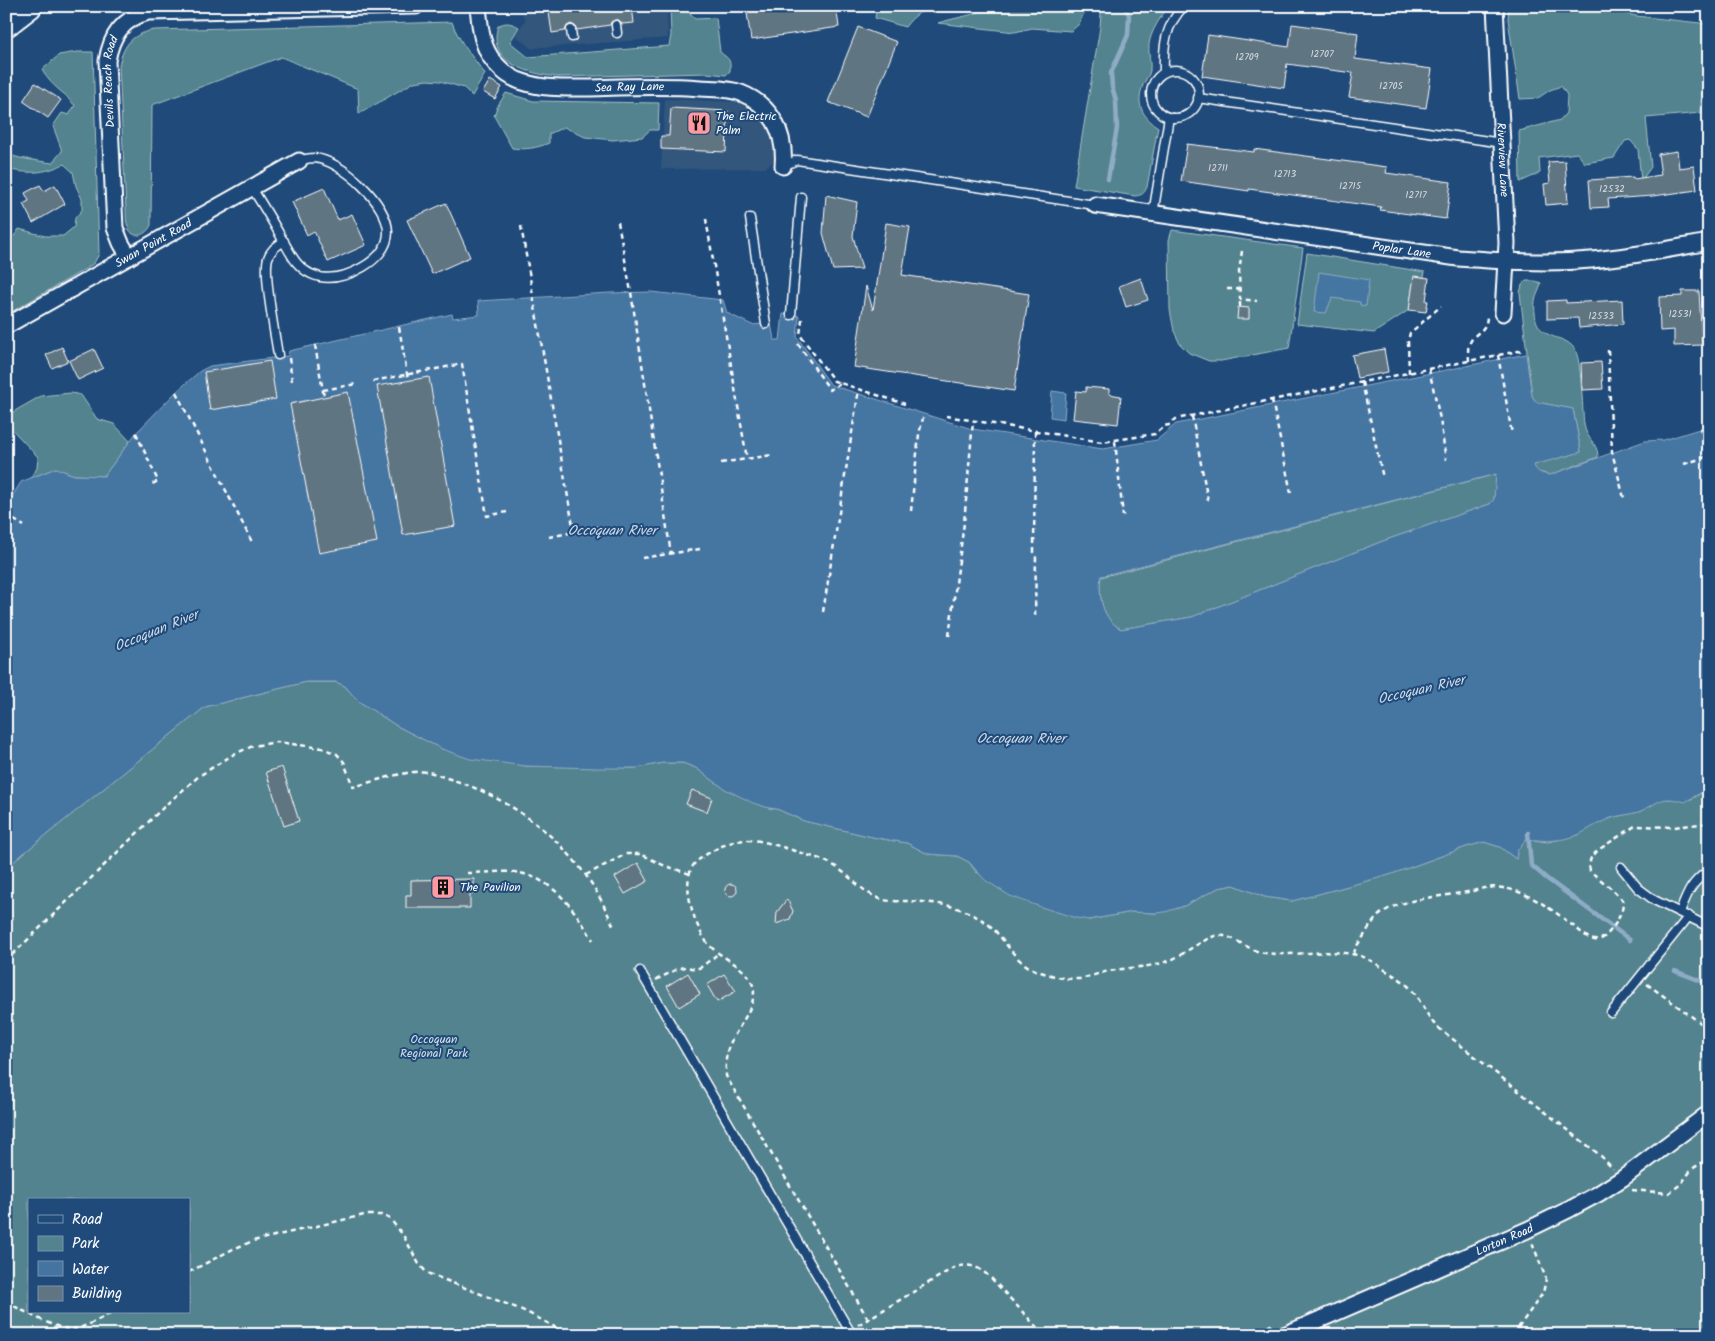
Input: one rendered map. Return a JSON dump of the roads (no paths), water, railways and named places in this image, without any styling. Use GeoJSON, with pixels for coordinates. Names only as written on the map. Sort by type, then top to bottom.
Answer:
{"type":"FeatureCollection","features":[{"type":"Feature","properties":{"kind":"highway"},"geometry":{"type":"LineString","coordinates":[[6,22],[28,6]]}},
{"type":"Feature","properties":{"kind":"street","name":"Devils Reach Road"},"geometry":{"type":"LineString","coordinates":[[129,257],[115,228],[107,61],[112,40],[127,21],[148,12],[416,6]]}},
{"type":"Feature","properties":{"kind":"street","name":"Sea Ray Lane"},"geometry":{"type":"LineString","coordinates":[[478,6],[487,52],[505,73],[521,82],[553,88],[691,87],[725,89],[740,93],[762,105],[779,128],[783,144],[783,166]]}},
{"type":"Feature","properties":{"kind":"street","name":"Riverview Lane"},"geometry":{"type":"LineString","coordinates":[[1495,6],[1507,243],[1503,313]]}},
{"type":"Feature","properties":{"kind":"street","name":"Swan Point Road"},"geometry":{"type":"LineString","coordinates":[[6,326],[300,161]]}},
{"type":"Feature","properties":{"kind":"street","name":"Poplar Lane"},"geometry":{"type":"LineString","coordinates":[[1095,205],[1426,254],[1506,261],[1590,260],[1638,255],[1709,242]]}},
{"type":"Feature","properties":{"kind":"street","name":"Lorton Road"},"geometry":{"type":"LineString","coordinates":[[1282,1328],[1526,1230],[1570,1209],[1620,1180],[1709,1113]]}},
{"type":"Feature","properties":{"kind":"lane"},"geometry":{"type":"LineString","coordinates":[[1164,72],[1163,54],[1165,37],[1171,23],[1184,6]]}},
{"type":"Feature","properties":{"kind":"lane"},"geometry":{"type":"LineString","coordinates":[[616,25],[617,34]]}},
{"type":"Feature","properties":{"kind":"lane"},"geometry":{"type":"LineString","coordinates":[[1171,70],[1186,72],[1197,83],[1198,98],[1196,106],[1191,112],[1177,118],[1169,117],[1156,110],[1151,96],[1151,89],[1153,82],[1164,72],[1171,70]]}},
{"type":"Feature","properties":{"kind":"lane"},"geometry":{"type":"LineString","coordinates":[[1198,98],[1502,143]]}},
{"type":"Feature","properties":{"kind":"lane"},"geometry":{"type":"LineString","coordinates":[[1153,214],[1169,117]]}},
{"type":"Feature","properties":{"kind":"lane"},"geometry":{"type":"LineString","coordinates":[[252,188],[297,263],[305,270],[317,277],[331,278],[355,272],[372,261],[380,253],[388,236],[387,224],[383,214],[355,179],[337,166],[316,158],[307,158],[300,161]]}},
{"type":"Feature","properties":{"kind":"lane"},"geometry":{"type":"LineString","coordinates":[[783,166],[797,160],[1095,205]]}},
{"type":"Feature","properties":{"kind":"lane"},"geometry":{"type":"LineString","coordinates":[[791,315],[801,197]]}},
{"type":"Feature","properties":{"kind":"lane"},"geometry":{"type":"LineString","coordinates":[[750,218],[766,324]]}},
{"type":"Feature","properties":{"kind":"lane"},"geometry":{"type":"LineString","coordinates":[[278,355],[266,271],[271,251],[284,241]]}},
{"type":"Feature","properties":{"kind":"lane"},"geometry":{"type":"LineString","coordinates":[[1621,868],[1643,892],[1654,900],[1689,916],[1709,928]]}},
{"type":"Feature","properties":{"kind":"lane"},"geometry":{"type":"LineString","coordinates":[[1680,912],[1696,879],[1709,870]]}},
{"type":"Feature","properties":{"kind":"lane"},"geometry":{"type":"LineString","coordinates":[[1611,1013],[1689,916]]}},
{"type":"Feature","properties":{"kind":"lane"},"geometry":{"type":"LineString","coordinates":[[640,971],[851,1332]]}},
{"type":"Feature","properties":{"kind":"water"},"geometry":{"type":"Polygon","coordinates":[[[1319,272],[1369,280],[1366,306],[1360,305],[1360,302],[1332,298],[1326,313],[1314,312],[1319,272]]]}},
{"type":"Feature","properties":{"kind":"water","name":"Occoquan River"},"geometry":{"type":"Polygon","coordinates":[[[651,292],[723,300],[727,313],[752,325],[771,323],[774,340],[780,340],[783,314],[799,316],[797,337],[831,385],[972,429],[1103,449],[1157,440],[1176,424],[1526,354],[1532,396],[1536,402],[1573,409],[1581,452],[1534,465],[1542,473],[1550,475],[1645,441],[1664,440],[1709,426],[1709,788],[1685,802],[1664,800],[1638,812],[1614,817],[1574,837],[1560,840],[1526,839],[1517,851],[1516,859],[1500,847],[1484,842],[1389,875],[1292,901],[1265,897],[1234,885],[1218,888],[1184,906],[1165,912],[1132,912],[1089,920],[1076,918],[1010,896],[985,880],[969,862],[957,856],[928,854],[907,843],[804,821],[777,809],[753,803],[725,789],[696,768],[683,763],[663,763],[637,768],[597,768],[526,766],[470,759],[442,749],[397,726],[357,700],[345,686],[336,682],[306,682],[205,707],[6,869],[6,503],[8,503],[21,482],[56,468],[74,475],[104,476],[136,433],[176,392],[200,371],[210,366],[288,356],[289,351],[452,314],[453,318],[479,315],[478,301],[651,292]],[[1496,474],[1101,576],[1101,599],[1109,619],[1121,629],[1192,617],[1383,541],[1490,504],[1494,499],[1496,474]]]}},
{"type":"Feature","properties":{"kind":"water"},"geometry":{"type":"Polygon","coordinates":[[[1052,391],[1066,393],[1064,419],[1050,417],[1052,391]]]}},
{"type":"Feature","properties":{"kind":"waterway"},"geometry":{"type":"LineString","coordinates":[[1108,179],[1117,128],[1116,101],[1111,73],[1128,35],[1129,15],[1124,6]]}},
{"type":"Feature","properties":{"kind":"waterway"},"geometry":{"type":"LineString","coordinates":[[1528,833],[1531,865],[1630,940]]}},
{"type":"Feature","properties":{"kind":"waterway"},"geometry":{"type":"LineString","coordinates":[[1675,971],[1709,984]]}},
{"type":"Feature","properties":{"kind":"place","name":"The Electric Palm"},"geometry":{"type":"Point","coordinates":[699,123]}},
{"type":"Feature","properties":{"kind":"place","name":"The Pavilion"},"geometry":{"type":"Point","coordinates":[443,887]}},
{"type":"Feature","properties":{"kind":"park label","name":"Occoquan Regional Park"},"geometry":{"type":"Point","coordinates":[434,1046]}}]}
